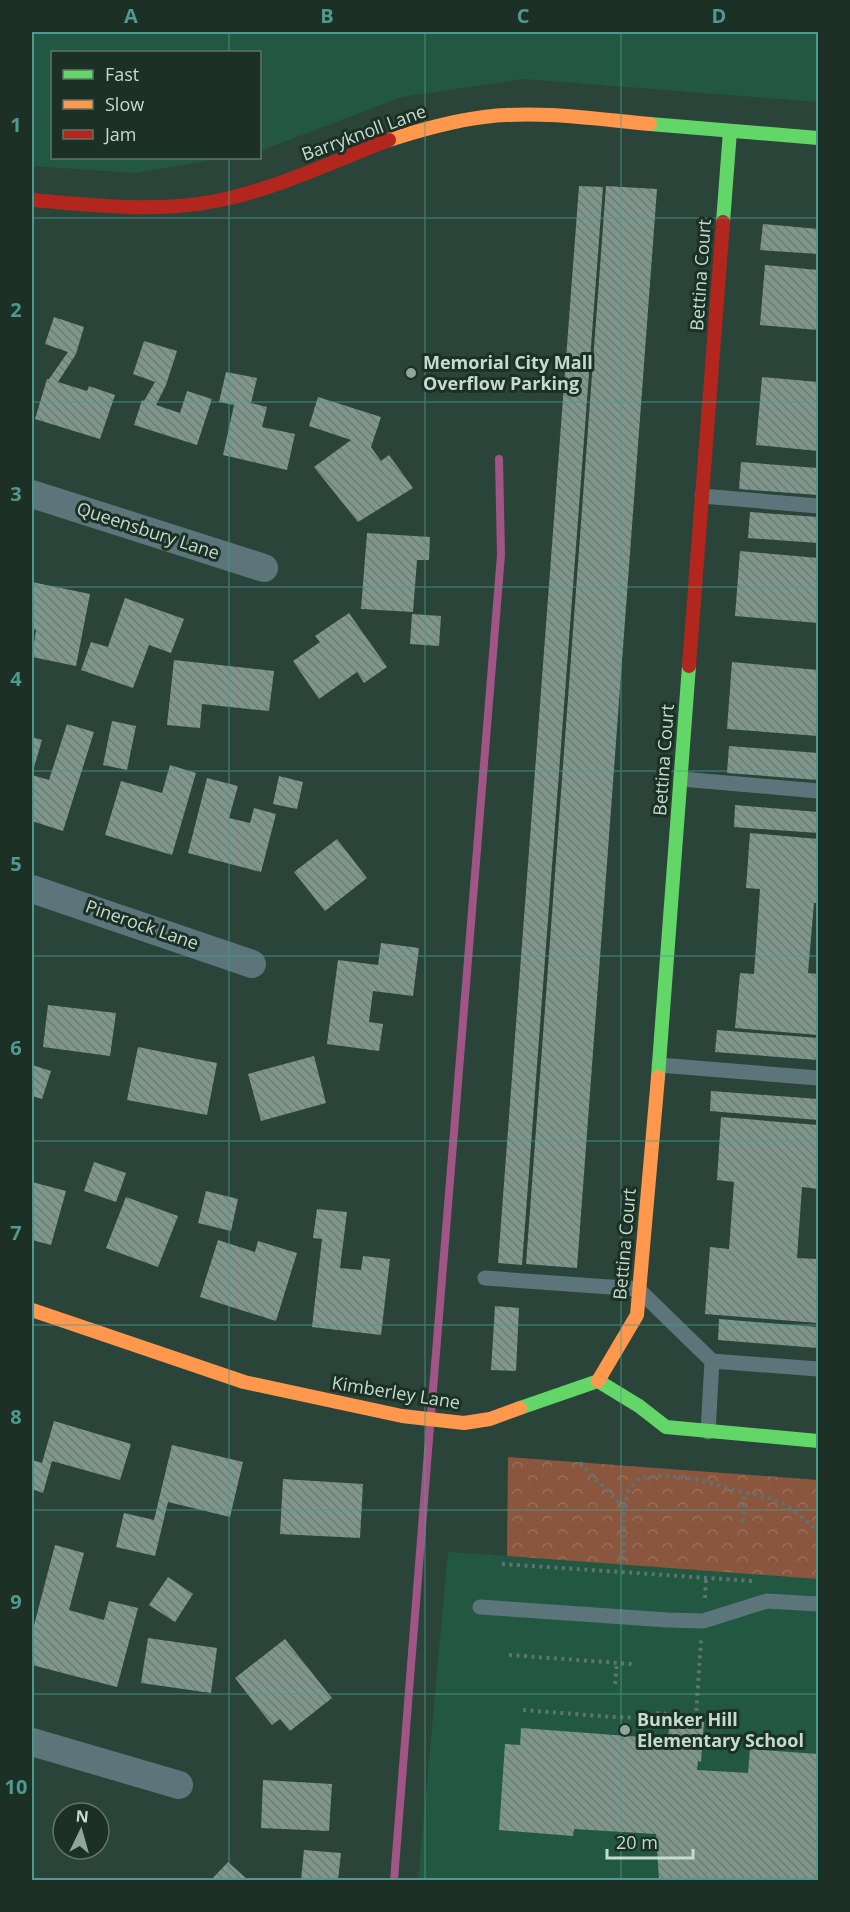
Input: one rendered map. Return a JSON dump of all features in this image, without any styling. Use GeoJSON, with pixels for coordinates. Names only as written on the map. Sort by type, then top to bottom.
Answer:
{"type":"FeatureCollection","features":[{"type":"Feature","properties":{"kind":"street","name":"Barryknoll Lane"},"geometry":{"type":"LineString","coordinates":[[32,200],[160,207],[236,197],[399,137],[484,117],[574,117],[819,138]]}},
{"type":"Feature","properties":{"kind":"street","name":"Bettina Court"},"geometry":{"type":"LineString","coordinates":[[598,1381],[637,1315],[659,1065],[730,131]]}},
{"type":"Feature","properties":{"kind":"street","name":"Queensbury Lane"},"geometry":{"type":"LineString","coordinates":[[32,494],[264,568]]}},
{"type":"Feature","properties":{"kind":"street","name":"Pinerock Lane"},"geometry":{"type":"LineString","coordinates":[[32,889],[252,963]]}},
{"type":"Feature","properties":{"kind":"street","name":"Kimberley Lane"},"geometry":{"type":"LineString","coordinates":[[32,1310],[244,1382],[402,1416],[464,1422],[490,1419],[598,1381]]}},
{"type":"Feature","properties":{"kind":"street"},"geometry":{"type":"LineString","coordinates":[[598,1381],[666,1427],[819,1441]]}},
{"type":"Feature","properties":{"kind":"street"},"geometry":{"type":"LineString","coordinates":[[32,1742],[179,1785]]}},
{"type":"Feature","properties":{"kind":"lane"},"geometry":{"type":"LineString","coordinates":[[702,496],[819,506]]}},
{"type":"Feature","properties":{"kind":"lane"},"geometry":{"type":"LineString","coordinates":[[681,779],[819,791]]}},
{"type":"Feature","properties":{"kind":"lane"},"geometry":{"type":"LineString","coordinates":[[659,1065],[819,1078]]}},
{"type":"Feature","properties":{"kind":"lane"},"geometry":{"type":"LineString","coordinates":[[485,1278],[638,1289],[712,1361],[819,1369]]}},
{"type":"Feature","properties":{"kind":"lane"},"geometry":{"type":"LineString","coordinates":[[708,1432],[712,1361]]}},
{"type":"Feature","properties":{"kind":"lane"},"geometry":{"type":"LineString","coordinates":[[480,1607],[703,1621],[767,1601],[819,1604]]}},
{"type":"Feature","properties":{"kind":"path"},"geometry":{"type":"LineString","coordinates":[[580,1463],[624,1507]]}},
{"type":"Feature","properties":{"kind":"path"},"geometry":{"type":"LineString","coordinates":[[624,1563],[624,1507],[629,1490],[639,1478],[658,1475],[692,1477],[745,1493],[767,1496],[790,1508],[819,1533]]}},
{"type":"Feature","properties":{"kind":"path"},"geometry":{"type":"LineString","coordinates":[[743,1522],[745,1493]]}},
{"type":"Feature","properties":{"kind":"path"},"geometry":{"type":"LineString","coordinates":[[502,1564],[762,1582]]}},
{"type":"Feature","properties":{"kind":"path"},"geometry":{"type":"LineString","coordinates":[[704,1602],[706,1578]]}},
{"type":"Feature","properties":{"kind":"path"},"geometry":{"type":"LineString","coordinates":[[523,1710],[613,1717],[648,1718],[656,1713],[696,1716],[702,1637]]}},
{"type":"Feature","properties":{"kind":"path"},"geometry":{"type":"LineString","coordinates":[[509,1654],[632,1664]]}},
{"type":"Feature","properties":{"kind":"path"},"geometry":{"type":"LineString","coordinates":[[615,1684],[616,1663]]}},
{"type":"Feature","properties":{"kind":"shaded area"},"geometry":{"type":"Polygon","coordinates":[[[32,32],[818,32],[818,102],[524,79],[402,97],[261,151],[261,51],[51,51],[51,159],[217,159],[135,173],[32,166],[32,32]]]}},
{"type":"Feature","properties":{"kind":"shaded area","name":"Bunker Hill Elementary School"},"geometry":{"type":"Polygon","coordinates":[[[448,1552],[624,1563],[818,1579],[818,1880],[418,1880],[448,1552]]]}},
{"type":"Feature","properties":{"kind":"green space"},"geometry":{"type":"Polygon","coordinates":[[[508,1457],[818,1480],[818,1579],[507,1556],[508,1457]]]}},
{"type":"Feature","properties":{"kind":"building"},"geometry":{"type":"Polygon","coordinates":[[[579,186],[603,187],[522,1265],[498,1263],[579,186]]]}},
{"type":"Feature","properties":{"kind":"building"},"geometry":{"type":"Polygon","coordinates":[[[606,186],[657,189],[577,1268],[526,1264],[606,186]]]}},
{"type":"Feature","properties":{"kind":"building"},"geometry":{"type":"Polygon","coordinates":[[[763,224],[818,229],[818,254],[760,250],[763,224]]]}},
{"type":"Feature","properties":{"kind":"building"},"geometry":{"type":"Polygon","coordinates":[[[765,265],[818,270],[818,330],[760,325],[765,265]]]}},
{"type":"Feature","properties":{"kind":"building"},"geometry":{"type":"Polygon","coordinates":[[[54,317],[84,327],[76,354],[58,382],[87,391],[89,386],[115,395],[100,439],[35,419],[47,379],[68,352],[45,344],[54,317]]]}},
{"type":"Feature","properties":{"kind":"building"},"geometry":{"type":"Polygon","coordinates":[[[144,341],[177,351],[166,385],[156,405],[180,413],[187,391],[212,399],[197,445],[134,425],[142,400],[144,401],[155,382],[133,374],[144,341]]]}},
{"type":"Feature","properties":{"kind":"building"},"geometry":{"type":"Polygon","coordinates":[[[226,372],[257,378],[251,403],[267,407],[262,427],[295,434],[287,470],[223,455],[234,405],[219,402],[226,372]]]}},
{"type":"Feature","properties":{"kind":"building"},"geometry":{"type":"Polygon","coordinates":[[[762,377],[818,382],[818,451],[756,445],[762,377]]]}},
{"type":"Feature","properties":{"kind":"building"},"geometry":{"type":"Polygon","coordinates":[[[318,397],[381,417],[371,447],[381,461],[389,455],[413,488],[358,522],[314,467],[351,440],[309,426],[318,397]]]}},
{"type":"Feature","properties":{"kind":"building"},"geometry":{"type":"Polygon","coordinates":[[[741,462],[818,468],[818,495],[739,489],[741,462]]]}},
{"type":"Feature","properties":{"kind":"building"},"geometry":{"type":"Polygon","coordinates":[[[750,512],[818,517],[818,543],[748,538],[750,512]]]}},
{"type":"Feature","properties":{"kind":"building"},"geometry":{"type":"Polygon","coordinates":[[[367,533],[430,537],[429,560],[417,560],[413,612],[361,609],[367,533]]]}},
{"type":"Feature","properties":{"kind":"building"},"geometry":{"type":"Polygon","coordinates":[[[740,551],[818,558],[818,623],[735,616],[740,551]]]}},
{"type":"Feature","properties":{"kind":"building"},"geometry":{"type":"Polygon","coordinates":[[[32,582],[90,594],[76,666],[32,657],[36,630],[32,629],[32,582]]]}},
{"type":"Feature","properties":{"kind":"building"},"geometry":{"type":"Polygon","coordinates":[[[125,598],[184,619],[171,653],[149,645],[133,688],[81,670],[91,642],[108,647],[125,598]]]}},
{"type":"Feature","properties":{"kind":"building"},"geometry":{"type":"Polygon","coordinates":[[[349,613],[387,667],[364,683],[357,672],[319,699],[293,661],[320,642],[315,636],[349,613]]]}},
{"type":"Feature","properties":{"kind":"building"},"geometry":{"type":"Polygon","coordinates":[[[412,614],[441,616],[439,646],[410,644],[412,614]]]}},
{"type":"Feature","properties":{"kind":"building"},"geometry":{"type":"Polygon","coordinates":[[[174,660],[274,671],[269,711],[202,704],[200,728],[167,725],[174,660]]]}},
{"type":"Feature","properties":{"kind":"building"},"geometry":{"type":"Polygon","coordinates":[[[732,662],[818,670],[818,736],[727,729],[732,662]]]}},
{"type":"Feature","properties":{"kind":"building"},"geometry":{"type":"Polygon","coordinates":[[[112,721],[136,726],[127,770],[103,765],[112,721]]]}},
{"type":"Feature","properties":{"kind":"building"},"geometry":{"type":"Polygon","coordinates":[[[67,724],[94,732],[63,831],[32,821],[32,775],[49,780],[67,724]]]}},
{"type":"Feature","properties":{"kind":"building"},"geometry":{"type":"Polygon","coordinates":[[[32,737],[42,740],[32,774],[32,737]]]}},
{"type":"Feature","properties":{"kind":"building"},"geometry":{"type":"Polygon","coordinates":[[[729,746],[818,753],[818,780],[727,773],[729,746]]]}},
{"type":"Feature","properties":{"kind":"building"},"geometry":{"type":"Polygon","coordinates":[[[170,765],[196,773],[172,855],[105,835],[121,781],[162,793],[170,765]]]}},
{"type":"Feature","properties":{"kind":"building"},"geometry":{"type":"Polygon","coordinates":[[[279,776],[303,782],[297,809],[273,804],[279,776]]]}},
{"type":"Feature","properties":{"kind":"building"},"geometry":{"type":"Polygon","coordinates":[[[207,778],[238,786],[229,818],[250,823],[254,808],[276,814],[261,872],[188,853],[207,778]]]}},
{"type":"Feature","properties":{"kind":"building"},"geometry":{"type":"Polygon","coordinates":[[[735,805],[818,812],[818,833],[734,827],[735,805]]]}},
{"type":"Feature","properties":{"kind":"building"},"geometry":{"type":"Polygon","coordinates":[[[750,833],[818,839],[818,903],[814,903],[808,973],[818,974],[818,1035],[735,1028],[740,973],[754,974],[760,889],[746,888],[750,833]]]}},
{"type":"Feature","properties":{"kind":"building"},"geometry":{"type":"Polygon","coordinates":[[[337,839],[367,878],[325,911],[294,872],[337,839]]]}},
{"type":"Feature","properties":{"kind":"building"},"geometry":{"type":"Polygon","coordinates":[[[381,943],[419,948],[413,996],[373,991],[369,1022],[383,1024],[379,1051],[327,1044],[338,960],[378,965],[381,943]]]}},
{"type":"Feature","properties":{"kind":"building"},"geometry":{"type":"Polygon","coordinates":[[[48,1005],[116,1013],[110,1056],[43,1047],[48,1005]]]}},
{"type":"Feature","properties":{"kind":"building"},"geometry":{"type":"Polygon","coordinates":[[[717,1030],[818,1038],[818,1060],[715,1052],[717,1030]]]}},
{"type":"Feature","properties":{"kind":"building"},"geometry":{"type":"Polygon","coordinates":[[[138,1047],[217,1063],[207,1115],[127,1100],[138,1047]]]}},
{"type":"Feature","properties":{"kind":"building"},"geometry":{"type":"Polygon","coordinates":[[[314,1056],[326,1103],[261,1121],[248,1074],[314,1056]]]}},
{"type":"Feature","properties":{"kind":"building"},"geometry":{"type":"Polygon","coordinates":[[[32,1065],[51,1071],[42,1099],[32,1096],[32,1065]]]}},
{"type":"Feature","properties":{"kind":"building"},"geometry":{"type":"Polygon","coordinates":[[[711,1091],[818,1099],[818,1120],[710,1111],[711,1091]]]}},
{"type":"Feature","properties":{"kind":"building"},"geometry":{"type":"Polygon","coordinates":[[[721,1117],[818,1125],[818,1189],[802,1187],[797,1258],[818,1259],[818,1323],[705,1314],[710,1247],[729,1249],[734,1182],[717,1180],[721,1117]]]}},
{"type":"Feature","properties":{"kind":"building"},"geometry":{"type":"Polygon","coordinates":[[[94,1162],[126,1173],[116,1202],[84,1191],[94,1162]]]}},
{"type":"Feature","properties":{"kind":"building"},"geometry":{"type":"Polygon","coordinates":[[[32,1182],[66,1191],[51,1245],[32,1240],[32,1182]]]}},
{"type":"Feature","properties":{"kind":"building"},"geometry":{"type":"Polygon","coordinates":[[[206,1191],[238,1199],[231,1231],[198,1223],[206,1191]]]}},
{"type":"Feature","properties":{"kind":"building"},"geometry":{"type":"Polygon","coordinates":[[[126,1197],[178,1216],[158,1267],[106,1248],[126,1197]]]}},
{"type":"Feature","properties":{"kind":"building"},"geometry":{"type":"Polygon","coordinates":[[[317,1209],[347,1212],[340,1268],[361,1270],[363,1256],[390,1259],[381,1335],[312,1327],[322,1239],[313,1238],[317,1209]]]}},
{"type":"Feature","properties":{"kind":"building"},"geometry":{"type":"Polygon","coordinates":[[[218,1240],[255,1252],[258,1241],[297,1253],[276,1321],[200,1297],[218,1240]]]}},
{"type":"Feature","properties":{"kind":"building"},"geometry":{"type":"Polygon","coordinates":[[[495,1306],[519,1308],[516,1371],[491,1370],[495,1306]]]}},
{"type":"Feature","properties":{"kind":"building"},"geometry":{"type":"Polygon","coordinates":[[[719,1319],[818,1327],[818,1348],[718,1340],[719,1319]]]}},
{"type":"Feature","properties":{"kind":"building"},"geometry":{"type":"Polygon","coordinates":[[[54,1421],[131,1444],[120,1480],[52,1461],[43,1493],[32,1489],[32,1460],[42,1463],[54,1421]]]}},
{"type":"Feature","properties":{"kind":"building"},"geometry":{"type":"Polygon","coordinates":[[[172,1445],[243,1462],[230,1517],[168,1502],[155,1556],[116,1547],[124,1513],[154,1520],[172,1445]]]}},
{"type":"Feature","properties":{"kind":"building"},"geometry":{"type":"Polygon","coordinates":[[[283,1479],[363,1484],[360,1538],[280,1534],[283,1479]]]}},
{"type":"Feature","properties":{"kind":"building"},"geometry":{"type":"Polygon","coordinates":[[[55,1545],[84,1553],[69,1610],[104,1620],[109,1601],[138,1608],[117,1687],[32,1665],[32,1633],[55,1545]]]}},
{"type":"Feature","properties":{"kind":"building"},"geometry":{"type":"Polygon","coordinates":[[[168,1577],[193,1594],[175,1622],[149,1605],[168,1577]]]}},
{"type":"Feature","properties":{"kind":"building"},"geometry":{"type":"Polygon","coordinates":[[[148,1638],[217,1648],[211,1693],[141,1683],[148,1638]]]}},
{"type":"Feature","properties":{"kind":"building"},"geometry":{"type":"Polygon","coordinates":[[[285,1639],[332,1698],[290,1731],[280,1719],[272,1725],[235,1678],[285,1639]]]}},
{"type":"Feature","properties":{"kind":"building"},"geometry":{"type":"Polygon","coordinates":[[[670,1720],[704,1722],[701,1762],[698,1761],[697,1770],[748,1773],[750,1749],[818,1754],[818,1880],[659,1880],[656,1834],[574,1829],[573,1836],[499,1830],[505,1744],[520,1745],[521,1728],[668,1739],[670,1720]]]}},
{"type":"Feature","properties":{"kind":"building"},"geometry":{"type":"Polygon","coordinates":[[[263,1780],[332,1784],[329,1831],[261,1828],[263,1780]]]}},
{"type":"Feature","properties":{"kind":"building"},"geometry":{"type":"Polygon","coordinates":[[[304,1850],[341,1853],[338,1880],[301,1880],[304,1850]]]}},
{"type":"Feature","properties":{"kind":"building"},"geometry":{"type":"Polygon","coordinates":[[[228,1862],[248,1880],[211,1880],[228,1862]]]}},
{"type":"Feature","properties":{"kind":"waterway"},"geometry":{"type":"LineString","coordinates":[[431,1414],[501,555],[499,459]]}},
{"type":"Feature","properties":{"kind":"waterway"},"geometry":{"type":"LineString","coordinates":[[394,1880],[430,1426]]}},
{"type":"Feature","properties":{"kind":"traffic: fast"},"geometry":{"type":"LineString","coordinates":[[650,124],[818,138]]}},
{"type":"Feature","properties":{"kind":"traffic: fast"},"geometry":{"type":"LineString","coordinates":[[723,222],[730,131]]}},
{"type":"Feature","properties":{"kind":"traffic: fast"},"geometry":{"type":"LineString","coordinates":[[658,1077],[689,666]]}},
{"type":"Feature","properties":{"kind":"traffic: fast"},"geometry":{"type":"LineString","coordinates":[[520,1408],[598,1381],[639,1406],[666,1427],[818,1441]]}},
{"type":"Feature","properties":{"kind":"traffic: slow"},"geometry":{"type":"LineString","coordinates":[[389,140],[448,123],[505,115],[567,116],[650,124]]}},
{"type":"Feature","properties":{"kind":"traffic: slow"},"geometry":{"type":"LineString","coordinates":[[598,1381],[637,1315],[658,1077]]}},
{"type":"Feature","properties":{"kind":"traffic: slow"},"geometry":{"type":"LineString","coordinates":[[32,1310],[244,1382],[402,1416],[464,1423],[490,1419],[520,1408]]}},
{"type":"Feature","properties":{"kind":"traffic: jam"},"geometry":{"type":"LineString","coordinates":[[32,200],[101,206],[193,205],[260,190],[389,140]]}},
{"type":"Feature","properties":{"kind":"traffic: jam"},"geometry":{"type":"LineString","coordinates":[[689,666],[723,222]]}},
{"type":"Feature","properties":{"kind":"place","name":"Memorial City Mall Overflow Parking"},"geometry":{"type":"Point","coordinates":[411,373]}},
{"type":"Feature","properties":{"kind":"place","name":"Bunker Hill Elementary School"},"geometry":{"type":"Point","coordinates":[625,1730]}}]}
